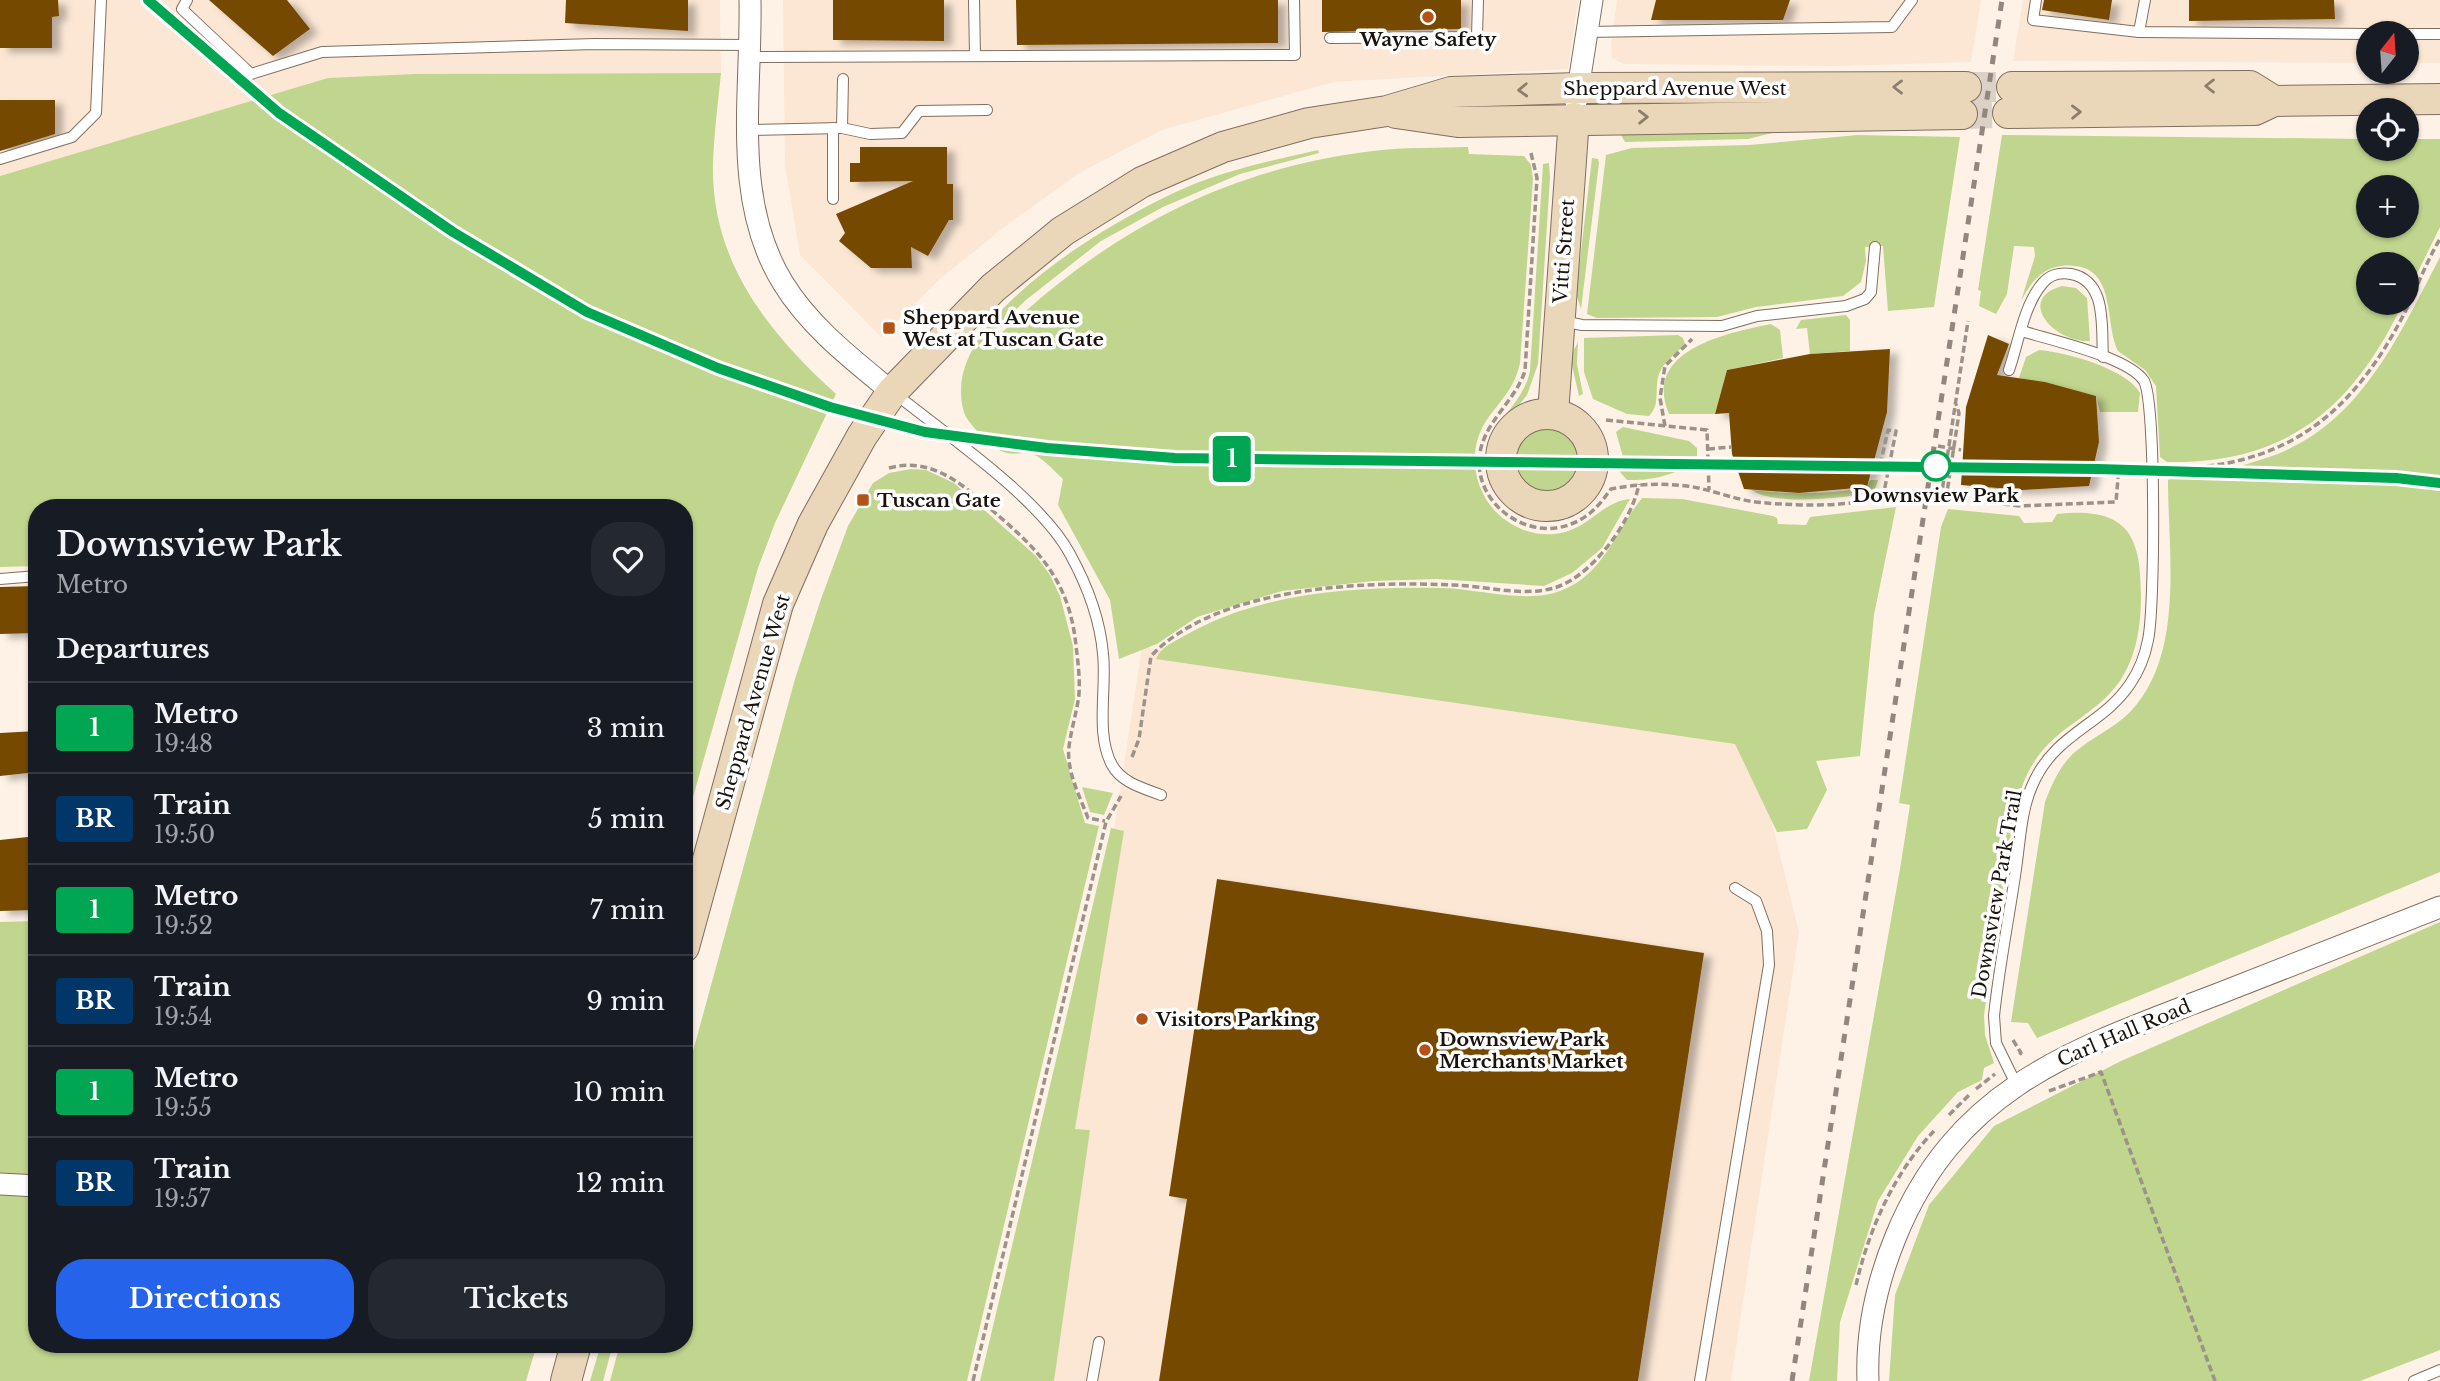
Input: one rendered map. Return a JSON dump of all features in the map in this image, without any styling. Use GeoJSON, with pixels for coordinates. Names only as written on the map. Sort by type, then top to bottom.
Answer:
{"type":"FeatureCollection","features":[{"type":"Feature","properties":{"kind":"main road","name":"Sheppard Avenue West"},"geometry":{"type":"LineString","coordinates":[[693,914],[778,604],[813,524],[862,436],[892,392],[993,288],[1063,231],[1142,182],[1223,147],[1309,123],[1387,111],[1451,92],[1577,88],[1964,100],[1458,122],[1387,111]]}},
{"type":"Feature","properties":{"kind":"main road"},"geometry":{"type":"LineString","coordinates":[[2010,100],[2255,110],[2274,101],[2440,99]]}},
{"type":"Feature","properties":{"kind":"main road","name":"Vitti Street"},"geometry":{"type":"LineString","coordinates":[[1553,414],[1574,118]]}},
{"type":"Feature","properties":{"kind":"main road"},"geometry":{"type":"LineString","coordinates":[[566,1381],[574,1353]]}},
{"type":"Feature","properties":{"kind":"street"},"geometry":{"type":"LineString","coordinates":[[751,0],[749,130],[753,211],[771,262],[798,304],[822,332],[892,392]]}},
{"type":"Feature","properties":{"kind":"street","name":"Vitti Street"},"geometry":{"type":"LineString","coordinates":[[1574,118],[1592,0]]}},
{"type":"Feature","properties":{"kind":"street","name":"Carl Hall Road"},"geometry":{"type":"LineString","coordinates":[[1868,1381],[1876,1296],[1902,1222],[1942,1154],[1957,1135],[2016,1084],[2088,1044],[2440,907]]}},
{"type":"Feature","properties":{"kind":"street"},"geometry":{"type":"LineString","coordinates":[[0,1184],[28,1186]]}},
{"type":"Feature","properties":{"kind":"lane"},"geometry":{"type":"LineString","coordinates":[[0,159],[72,136],[96,113],[100,0]]}},
{"type":"Feature","properties":{"kind":"lane"},"geometry":{"type":"LineString","coordinates":[[187,0],[182,9],[251,74],[322,52],[595,44],[975,56],[1295,55],[1294,0]]}},
{"type":"Feature","properties":{"kind":"lane"},"geometry":{"type":"LineString","coordinates":[[974,0],[975,56]]}},
{"type":"Feature","properties":{"kind":"lane"},"geometry":{"type":"LineString","coordinates":[[1330,38],[1477,37],[1478,0]]}},
{"type":"Feature","properties":{"kind":"lane"},"geometry":{"type":"LineString","coordinates":[[1587,32],[1892,27],[1912,0]]}},
{"type":"Feature","properties":{"kind":"lane"},"geometry":{"type":"LineString","coordinates":[[2036,0],[2033,20],[2139,32],[2356,34]]}},
{"type":"Feature","properties":{"kind":"lane"},"geometry":{"type":"LineString","coordinates":[[2139,32],[2145,0]]}},
{"type":"Feature","properties":{"kind":"lane"},"geometry":{"type":"LineString","coordinates":[[2419,34],[2440,34]]}},
{"type":"Feature","properties":{"kind":"lane"},"geometry":{"type":"LineString","coordinates":[[833,199],[843,79]]}},
{"type":"Feature","properties":{"kind":"lane"},"geometry":{"type":"LineString","coordinates":[[749,130],[837,128],[870,134],[902,133],[919,111],[987,110]]}},
{"type":"Feature","properties":{"kind":"lane"},"geometry":{"type":"LineString","coordinates":[[1560,321],[1583,325],[1721,326],[1757,316],[1856,303],[1871,292],[1875,280],[1875,247]]}},
{"type":"Feature","properties":{"kind":"lane"},"geometry":{"type":"LineString","coordinates":[[2008,370],[2042,284],[2057,274],[2076,275],[2085,279],[2099,296],[2103,357]]}},
{"type":"Feature","properties":{"kind":"lane","name":"Downsview Park Trail"},"geometry":{"type":"LineString","coordinates":[[2016,1084],[1996,1043],[1994,1017],[2026,804],[2033,784],[2049,757],[2067,738],[2119,698],[2144,658],[2151,626],[2152,468],[2149,397],[2143,380],[2126,367],[2103,357],[2022,331]]}},
{"type":"Feature","properties":{"kind":"lane"},"geometry":{"type":"LineString","coordinates":[[892,392],[1039,512],[1069,551],[1099,623],[1104,656],[1105,746],[1113,766],[1125,781],[1161,795]]}},
{"type":"Feature","properties":{"kind":"lane"},"geometry":{"type":"LineString","coordinates":[[0,579],[28,577]]}},
{"type":"Feature","properties":{"kind":"lane"},"geometry":{"type":"LineString","coordinates":[[1700,1381],[1769,965],[1767,931],[1756,901],[1735,888]]}},
{"type":"Feature","properties":{"kind":"lane"},"geometry":{"type":"LineString","coordinates":[[1092,1381],[1099,1342]]}},
{"type":"Feature","properties":{"kind":"lane"},"geometry":{"type":"LineString","coordinates":[[2414,1381],[2440,1370]]}},
{"type":"Feature","properties":{"kind":"path"},"geometry":{"type":"LineString","coordinates":[[1531,153],[1537,178],[1525,371],[1515,393],[1496,416],[1483,439],[1480,471],[1493,502],[1512,519],[1535,528],[1557,528],[1580,520],[1600,505],[1611,489],[1639,484],[1709,490],[1755,502],[1858,502],[1884,492],[1896,431],[1888,430],[1881,461]]}},
{"type":"Feature","properties":{"kind":"path"},"geometry":{"type":"LineString","coordinates":[[2096,463],[2152,468],[2200,468],[2235,462],[2291,441],[2351,397],[2371,370],[2405,312],[2440,239]]}},
{"type":"Feature","properties":{"kind":"path"},"geometry":{"type":"LineString","coordinates":[[1941,498],[1968,321]]}},
{"type":"Feature","properties":{"kind":"path"},"geometry":{"type":"LineString","coordinates":[[1665,426],[1660,398],[1665,366],[1686,347],[1697,327]]}},
{"type":"Feature","properties":{"kind":"path"},"geometry":{"type":"LineString","coordinates":[[1946,499],[1959,414],[1955,402]]}},
{"type":"Feature","properties":{"kind":"path"},"geometry":{"type":"LineString","coordinates":[[1606,419],[1707,430],[1709,490]]}},
{"type":"Feature","properties":{"kind":"path"},"geometry":{"type":"LineString","coordinates":[[1938,446],[1961,450]]}},
{"type":"Feature","properties":{"kind":"path"},"geometry":{"type":"LineString","coordinates":[[1708,449],[1731,447]]}},
{"type":"Feature","properties":{"kind":"path"},"geometry":{"type":"LineString","coordinates":[[1875,461],[1891,462]]}},
{"type":"Feature","properties":{"kind":"path"},"geometry":{"type":"LineString","coordinates":[[1930,495],[2020,506],[2116,502],[2119,466]]}},
{"type":"Feature","properties":{"kind":"path"},"geometry":{"type":"LineString","coordinates":[[889,468],[928,467],[956,480],[1038,551],[1057,577],[1071,611],[1079,672],[1079,694],[1069,748],[1072,774],[1088,818],[1106,822]]}},
{"type":"Feature","properties":{"kind":"path"},"geometry":{"type":"LineString","coordinates":[[1132,757],[1139,739],[1152,656],[1187,629],[1218,614],[1268,598],[1363,586],[1454,585],[1528,592],[1552,589],[1601,557],[1636,498],[1639,484]]}},
{"type":"Feature","properties":{"kind":"path"},"geometry":{"type":"LineString","coordinates":[[973,1381],[1106,822],[1121,796]]}},
{"type":"Feature","properties":{"kind":"path"},"geometry":{"type":"LineString","coordinates":[[2040,1094],[2101,1072],[2215,1381]]}},
{"type":"Feature","properties":{"kind":"shaded area"},"geometry":{"type":"Polygon","coordinates":[[[0,0],[720,0],[721,73],[414,74],[328,78],[0,176],[0,0]]]}},
{"type":"Feature","properties":{"kind":"shaded area"},"geometry":{"type":"Polygon","coordinates":[[[783,0],[1578,0],[1568,69],[1334,82],[1162,130],[1081,172],[1007,225],[941,278],[881,337],[800,255],[785,166],[783,0]]]}},
{"type":"Feature","properties":{"kind":"shaded area"},"geometry":{"type":"Polygon","coordinates":[[[1617,0],[1981,0],[1971,62],[1837,66],[1624,64],[1612,58],[1611,44],[1617,0]]]}},
{"type":"Feature","properties":{"kind":"shaded area"},"geometry":{"type":"Polygon","coordinates":[[[2023,0],[2440,0],[2440,63],[2419,63],[2419,21],[2356,21],[2356,63],[2013,61],[2023,0]]]}},
{"type":"Feature","properties":{"kind":"shaded area"},"geometry":{"type":"Polygon","coordinates":[[[1142,647],[1751,736],[1799,932],[1731,1381],[1029,1381],[1142,647]]]}},
{"type":"Feature","properties":{"kind":"green space"},"geometry":{"type":"Polygon","coordinates":[[[721,73],[713,164],[715,199],[722,233],[748,292],[767,320],[788,346],[836,394],[775,523],[758,568],[693,797],[693,499],[28,499],[28,566],[0,567],[0,176],[328,78],[414,74],[721,73]]]}},
{"type":"Feature","properties":{"kind":"green space"},"geometry":{"type":"Polygon","coordinates":[[[1772,133],[1748,139],[1625,142],[1621,135],[1772,133]]]}},
{"type":"Feature","properties":{"kind":"green space"},"geometry":{"type":"Polygon","coordinates":[[[1858,135],[1960,137],[1934,307],[1888,311],[1883,246],[1865,247],[1866,261],[1861,282],[1843,296],[1756,307],[1717,317],[1597,318],[1587,314],[1606,155],[1632,148],[1749,145],[1858,135]]]}},
{"type":"Feature","properties":{"kind":"green space"},"geometry":{"type":"Polygon","coordinates":[[[2002,135],[2356,139],[2356,161],[2419,161],[2419,139],[2440,139],[2440,227],[2419,270],[2419,252],[2356,252],[2356,315],[2397,315],[2383,340],[2362,372],[2338,400],[2311,423],[2281,440],[2247,453],[2210,460],[2167,462],[2160,457],[2156,386],[2145,370],[2118,351],[2106,295],[2101,282],[2092,272],[2079,267],[2061,266],[2047,270],[2036,278],[2021,301],[2035,256],[2034,247],[2014,246],[2007,294],[1996,314],[1979,306],[1981,291],[1978,290],[2002,135]]]}},
{"type":"Feature","properties":{"kind":"green space"},"geometry":{"type":"Polygon","coordinates":[[[1468,147],[1469,154],[1524,156],[1531,165],[1533,179],[1520,363],[1511,386],[1481,429],[1475,454],[1477,479],[1496,512],[1515,526],[1538,534],[1566,532],[1611,505],[1630,499],[1602,548],[1572,573],[1544,586],[1437,579],[1373,581],[1282,591],[1197,617],[1157,644],[1119,659],[1110,600],[1058,505],[1063,479],[1035,455],[1008,453],[995,447],[964,413],[961,390],[968,360],[986,329],[1012,300],[1044,272],[1079,247],[1148,206],[1193,185],[1228,172],[1318,150],[1319,153],[1240,174],[1163,207],[1101,241],[1026,300],[978,346],[984,350],[1069,275],[1114,244],[1161,216],[1210,193],[1315,160],[1373,151],[1468,147]]]}},
{"type":"Feature","properties":{"kind":"green space"},"geometry":{"type":"Polygon","coordinates":[[[1592,158],[1598,159],[1599,163],[1581,309],[1576,294],[1592,158]]]}},
{"type":"Feature","properties":{"kind":"green space"},"geometry":{"type":"Polygon","coordinates":[[[1549,163],[1538,364],[1527,395],[1493,437],[1489,465],[1494,483],[1490,485],[1486,450],[1491,436],[1525,387],[1530,371],[1543,164],[1549,163]]]}},
{"type":"Feature","properties":{"kind":"green space"},"geometry":{"type":"Polygon","coordinates":[[[2440,257],[2440,872],[2037,1038],[2028,1023],[2011,1022],[2045,802],[2065,763],[2131,711],[2148,687],[2160,661],[2170,601],[2168,480],[2185,474],[2229,469],[2272,456],[2303,441],[2330,422],[2374,374],[2410,315],[2419,315],[2419,297],[2440,257]]]}},
{"type":"Feature","properties":{"kind":"green space"},"geometry":{"type":"Polygon","coordinates":[[[2062,286],[2076,288],[2087,298],[2090,341],[2064,335],[2045,319],[2041,300],[2048,292],[2062,286]]]}},
{"type":"Feature","properties":{"kind":"green space"},"geometry":{"type":"Polygon","coordinates":[[[1846,315],[1850,320],[1850,351],[1810,354],[1807,328],[1796,329],[1801,320],[1846,315]]]}},
{"type":"Feature","properties":{"kind":"green space"},"geometry":{"type":"Polygon","coordinates":[[[1771,324],[1780,330],[1783,358],[1727,370],[1715,414],[1669,414],[1664,392],[1667,374],[1678,360],[1693,348],[1712,340],[1771,324]]]}},
{"type":"Feature","properties":{"kind":"green space"},"geometry":{"type":"Polygon","coordinates":[[[1678,335],[1683,338],[1685,344],[1661,369],[1655,407],[1649,416],[1627,414],[1593,399],[1584,372],[1584,338],[1678,335]]]}},
{"type":"Feature","properties":{"kind":"green space"},"geometry":{"type":"Polygon","coordinates":[[[1578,342],[1577,364],[1583,394],[1579,396],[1570,357],[1578,342]]]}},
{"type":"Feature","properties":{"kind":"green space"},"geometry":{"type":"Polygon","coordinates":[[[2039,350],[2079,358],[2123,376],[2140,393],[2138,412],[2100,412],[2096,396],[2019,378],[2026,357],[2039,350]]]}},
{"type":"Feature","properties":{"kind":"green space"},"geometry":{"type":"Polygon","coordinates":[[[1548,427],[1566,433],[1574,441],[1580,459],[1574,477],[1566,485],[1548,491],[1530,485],[1522,477],[1516,459],[1522,441],[1530,433],[1548,427]]]}},
{"type":"Feature","properties":{"kind":"green space"},"geometry":{"type":"Polygon","coordinates":[[[1623,427],[1689,441],[1697,448],[1697,457],[1683,468],[1665,476],[1627,480],[1620,472],[1623,457],[1616,432],[1623,427]]]}},
{"type":"Feature","properties":{"kind":"green space"},"geometry":{"type":"Polygon","coordinates":[[[911,469],[926,470],[954,483],[1036,556],[1050,575],[1060,596],[1073,646],[1075,699],[1063,749],[1085,823],[1099,826],[967,1381],[610,1381],[618,1353],[693,1353],[693,1051],[795,679],[821,599],[848,526],[873,483],[889,473],[911,469]]]}},
{"type":"Feature","properties":{"kind":"green space"},"geometry":{"type":"Polygon","coordinates":[[[1870,480],[1878,480],[1874,492],[1830,498],[1776,498],[1752,490],[1838,492],[1866,488],[1870,480]]]}},
{"type":"Feature","properties":{"kind":"green space"},"geometry":{"type":"Polygon","coordinates":[[[1642,498],[1682,499],[1773,516],[1777,518],[1778,524],[1806,525],[1810,517],[1896,507],[1874,615],[1860,756],[1816,761],[1827,790],[1807,829],[1777,832],[1735,744],[1156,659],[1168,645],[1213,621],[1276,601],[1309,595],[1376,588],[1456,589],[1513,596],[1554,593],[1571,586],[1596,566],[1642,498]]]}},
{"type":"Feature","properties":{"kind":"green space"},"geometry":{"type":"Polygon","coordinates":[[[1948,509],[2019,516],[2024,523],[2052,522],[2057,514],[2080,513],[2113,520],[2124,528],[2137,555],[2141,595],[2139,629],[2130,661],[2120,681],[2095,707],[2055,737],[2032,765],[2023,784],[2012,828],[1984,1015],[1985,1035],[1994,1063],[1984,1068],[1982,1080],[1958,1092],[1918,1136],[1878,1201],[1840,1322],[1837,1381],[1809,1381],[1900,869],[1910,805],[1899,803],[1941,527],[1948,509]]]}},
{"type":"Feature","properties":{"kind":"green space"},"geometry":{"type":"Polygon","coordinates":[[[1082,787],[1113,793],[1104,815],[1090,812],[1082,787]]]}},
{"type":"Feature","properties":{"kind":"green space"},"geometry":{"type":"Polygon","coordinates":[[[1111,828],[1124,831],[1075,1129],[1090,1130],[1054,1381],[980,1381],[1111,828]]]}},
{"type":"Feature","properties":{"kind":"green space"},"geometry":{"type":"Polygon","coordinates":[[[28,921],[28,1353],[534,1353],[526,1381],[0,1381],[0,922],[28,921]]]}},
{"type":"Feature","properties":{"kind":"green space"},"geometry":{"type":"Polygon","coordinates":[[[2440,922],[2440,1350],[2360,1381],[1889,1381],[1895,1295],[1929,1205],[1994,1126],[2121,1061],[2440,922]]]}},
{"type":"Feature","properties":{"kind":"green space"},"geometry":{"type":"Polygon","coordinates":[[[598,1353],[611,1353],[603,1381],[590,1381],[598,1353]]]}},
{"type":"Feature","properties":{"kind":"building"},"geometry":{"type":"Polygon","coordinates":[[[0,0],[58,0],[59,16],[52,17],[52,48],[0,48],[0,0]]]}},
{"type":"Feature","properties":{"kind":"building"},"geometry":{"type":"Polygon","coordinates":[[[209,0],[287,0],[310,29],[273,56],[209,0]]]}},
{"type":"Feature","properties":{"kind":"building"},"geometry":{"type":"Polygon","coordinates":[[[566,0],[688,0],[688,31],[565,23],[566,0]]]}},
{"type":"Feature","properties":{"kind":"building"},"geometry":{"type":"Polygon","coordinates":[[[833,0],[944,0],[944,41],[833,40],[833,0]]]}},
{"type":"Feature","properties":{"kind":"building"},"geometry":{"type":"Polygon","coordinates":[[[1016,0],[1278,0],[1278,43],[1017,45],[1016,0]]]}},
{"type":"Feature","properties":{"kind":"building"},"geometry":{"type":"Polygon","coordinates":[[[1322,0],[1461,0],[1461,29],[1322,32],[1322,0]]]}},
{"type":"Feature","properties":{"kind":"building"},"geometry":{"type":"Polygon","coordinates":[[[1656,0],[1790,0],[1783,20],[1651,20],[1656,0]]]}},
{"type":"Feature","properties":{"kind":"building"},"geometry":{"type":"Polygon","coordinates":[[[2044,0],[2112,0],[2109,20],[2042,10],[2044,0]]]}},
{"type":"Feature","properties":{"kind":"building"},"geometry":{"type":"Polygon","coordinates":[[[2189,0],[2334,0],[2335,19],[2189,21],[2189,0]]]}},
{"type":"Feature","properties":{"kind":"building"},"geometry":{"type":"Polygon","coordinates":[[[0,100],[55,100],[55,134],[0,151],[0,100]]]}},
{"type":"Feature","properties":{"kind":"building"},"geometry":{"type":"Polygon","coordinates":[[[860,147],[947,147],[947,184],[953,184],[953,220],[949,220],[928,256],[911,247],[912,268],[871,268],[839,241],[845,233],[836,214],[913,181],[850,182],[850,163],[860,163],[860,147]]]}},
{"type":"Feature","properties":{"kind":"building","name":"Downsview Park"},"geometry":{"type":"Polygon","coordinates":[[[1988,335],[2009,344],[1997,375],[2045,382],[2096,396],[2099,442],[2089,486],[2023,490],[1961,485],[1966,407],[1988,335]]]}},
{"type":"Feature","properties":{"kind":"building","name":"Downsview Park"},"geometry":{"type":"Polygon","coordinates":[[[1890,349],[1887,412],[1867,487],[1799,493],[1744,489],[1732,454],[1729,413],[1715,414],[1727,370],[1810,354],[1890,349]]]}},
{"type":"Feature","properties":{"kind":"building"},"geometry":{"type":"Polygon","coordinates":[[[28,586],[28,633],[0,634],[0,587],[28,586]]]}},
{"type":"Feature","properties":{"kind":"building"},"geometry":{"type":"Polygon","coordinates":[[[28,731],[28,773],[0,776],[0,733],[28,731]]]}},
{"type":"Feature","properties":{"kind":"building"},"geometry":{"type":"Polygon","coordinates":[[[28,837],[28,910],[0,911],[0,840],[28,837]]]}},
{"type":"Feature","properties":{"kind":"building"},"geometry":{"type":"Polygon","coordinates":[[[1217,879],[1704,953],[1638,1381],[1159,1381],[1187,1199],[1169,1196],[1217,879]]]}},
{"type":"Feature","properties":{"kind":"tunnel"},"geometry":{"type":"LineString","coordinates":[[1966,87],[2012,87]]}},
{"type":"Feature","properties":{"kind":"tunnel"},"geometry":{"type":"LineString","coordinates":[[1962,114],[2008,113]]}},
{"type":"Feature","properties":{"kind":"railway"},"geometry":{"type":"LineString","coordinates":[[1792,1381],[2002,0]]}},
{"type":"Feature","properties":{"kind":"metro line","name":"1"},"geometry":{"type":"LineString","coordinates":[[148,0],[279,113],[453,232],[587,312],[718,368],[830,407],[925,432],[1047,448],[1175,458],[2125,469],[2396,478],[2440,483]]}},
{"type":"Feature","properties":{"kind":"place","name":"Wayne Safety"},"geometry":{"type":"Point","coordinates":[1428,17]}},
{"type":"Feature","properties":{"kind":"place","name":"Sheppard Avenue West at Tuscan Gate"},"geometry":{"type":"Point","coordinates":[889,328]}},
{"type":"Feature","properties":{"kind":"place","name":"Downsview Park"},"geometry":{"type":"Point","coordinates":[1936,466]}},
{"type":"Feature","properties":{"kind":"place","name":"Tuscan Gate"},"geometry":{"type":"Point","coordinates":[863,500]}},
{"type":"Feature","properties":{"kind":"place","name":"Visitors Parking"},"geometry":{"type":"Point","coordinates":[1142,1019]}},
{"type":"Feature","properties":{"kind":"place","name":"Downsview Park Merchants Market"},"geometry":{"type":"Point","coordinates":[1425,1050]}}]}
